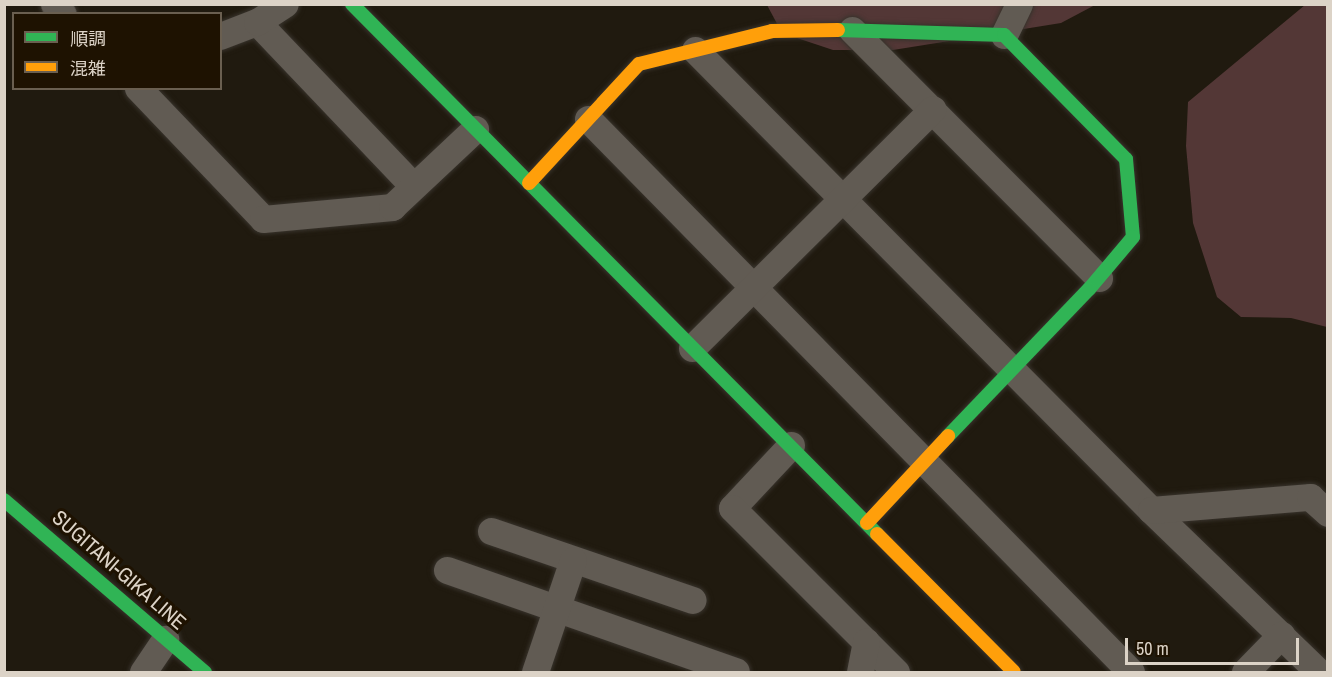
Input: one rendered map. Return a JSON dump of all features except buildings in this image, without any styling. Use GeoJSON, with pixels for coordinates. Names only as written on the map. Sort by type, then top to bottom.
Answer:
{"type":"FeatureCollection","features":[{"type":"Feature","properties":{"kind":"street"},"geometry":{"type":"LineString","coordinates":[[222,35],[256,22],[285,4]]}},
{"type":"Feature","properties":{"kind":"street"},"geometry":{"type":"LineString","coordinates":[[352,4],[1014,672]]}},
{"type":"Feature","properties":{"kind":"street"},"geometry":{"type":"LineString","coordinates":[[1004,35],[1019,4]]}},
{"type":"Feature","properties":{"kind":"street"},"geometry":{"type":"LineString","coordinates":[[256,22],[413,186]]}},
{"type":"Feature","properties":{"kind":"street"},"geometry":{"type":"LineString","coordinates":[[529,183],[639,64],[772,31],[852,30],[1004,35],[1126,159],[1133,237],[1099,278],[1011,367],[867,523]]}},
{"type":"Feature","properties":{"kind":"street"},"geometry":{"type":"LineString","coordinates":[[852,30],[1099,278]]}},
{"type":"Feature","properties":{"kind":"street"},"geometry":{"type":"LineString","coordinates":[[694,50],[1151,510],[1319,672]]}},
{"type":"Feature","properties":{"kind":"street"},"geometry":{"type":"LineString","coordinates":[[140,90],[263,219],[392,207],[475,129]]}},
{"type":"Feature","properties":{"kind":"street"},"geometry":{"type":"LineString","coordinates":[[692,348],[933,109]]}},
{"type":"Feature","properties":{"kind":"street"},"geometry":{"type":"LineString","coordinates":[[588,120],[926,461],[1131,672]]}},
{"type":"Feature","properties":{"kind":"street"},"geometry":{"type":"LineString","coordinates":[[791,445],[732,508],[896,672]]}},
{"type":"Feature","properties":{"kind":"street"},"geometry":{"type":"LineString","coordinates":[[1151,510],[1310,497],[1328,513]]}},
{"type":"Feature","properties":{"kind":"street","name":"SUGITANI-GIKA LINE"},"geometry":{"type":"LineString","coordinates":[[4,500],[205,672]]}},
{"type":"Feature","properties":{"kind":"street"},"geometry":{"type":"LineString","coordinates":[[491,531],[693,600]]}},
{"type":"Feature","properties":{"kind":"street"},"geometry":{"type":"LineString","coordinates":[[535,672],[573,560]]}},
{"type":"Feature","properties":{"kind":"street"},"geometry":{"type":"LineString","coordinates":[[447,570],[736,671]]}},
{"type":"Feature","properties":{"kind":"street"},"geometry":{"type":"LineString","coordinates":[[1245,672],[1281,635]]}},
{"type":"Feature","properties":{"kind":"street"},"geometry":{"type":"LineString","coordinates":[[142,672],[165,639]]}},
{"type":"Feature","properties":{"kind":"street"},"geometry":{"type":"LineString","coordinates":[[860,672],[866,642]]}},
{"type":"Feature","properties":{"kind":"shaded area"},"geometry":{"type":"Polygon","coordinates":[[[767,5],[1095,5],[1061,23],[893,50],[833,50],[782,33],[767,5]]]}},
{"type":"Feature","properties":{"kind":"shaded area"},"geometry":{"type":"Polygon","coordinates":[[[1305,5],[1327,5],[1327,327],[1291,318],[1241,317],[1217,297],[1193,223],[1186,146],[1188,102],[1305,5]]]}},
{"type":"Feature","properties":{"kind":"traffic: fast"},"geometry":{"type":"LineString","coordinates":[[352,4],[877,534]]}},
{"type":"Feature","properties":{"kind":"traffic: fast"},"geometry":{"type":"LineString","coordinates":[[838,30],[1004,35],[1126,159],[1133,237],[1089,289],[948,436]]}},
{"type":"Feature","properties":{"kind":"traffic: fast"},"geometry":{"type":"LineString","coordinates":[[4,500],[205,672]]}},
{"type":"Feature","properties":{"kind":"traffic: slow"},"geometry":{"type":"LineString","coordinates":[[529,183],[639,64],[772,31],[838,30]]}},
{"type":"Feature","properties":{"kind":"traffic: slow"},"geometry":{"type":"LineString","coordinates":[[867,523],[948,436]]}},
{"type":"Feature","properties":{"kind":"traffic: slow"},"geometry":{"type":"LineString","coordinates":[[877,534],[1014,672]]}}]}
